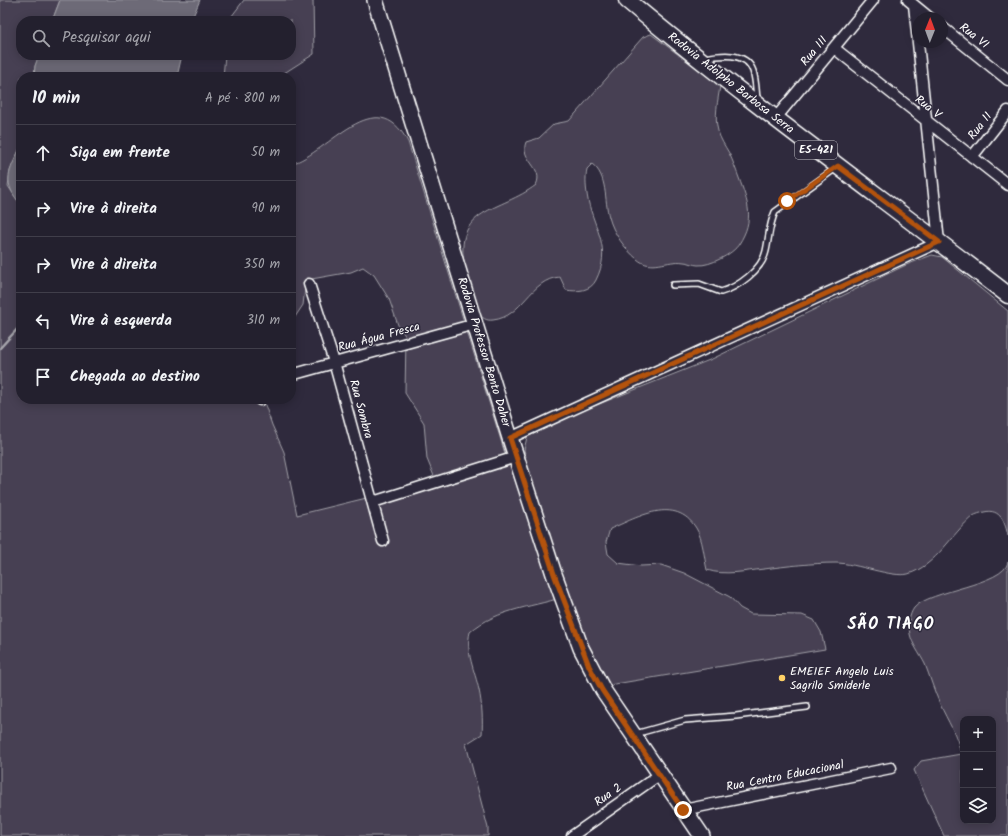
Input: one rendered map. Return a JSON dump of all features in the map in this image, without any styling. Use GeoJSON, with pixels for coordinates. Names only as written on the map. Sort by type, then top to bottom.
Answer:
{"type":"FeatureCollection","features":[{"type":"Feature","properties":{"kind":"main road","name":"Rodovia Adolpho Barbosa Serra"},"geometry":{"type":"LineString","coordinates":[[627,0],[775,118],[1008,296]]}},
{"type":"Feature","properties":{"kind":"street","name":"Rodovia Professor Bento Daher"},"geometry":{"type":"LineString","coordinates":[[375,0],[516,457],[554,574],[581,648],[602,690],[683,810],[696,834]]}},
{"type":"Feature","properties":{"kind":"street","name":"Rua III"},"geometry":{"type":"LineString","coordinates":[[775,118],[873,0]]}},
{"type":"Feature","properties":{"kind":"street"},"geometry":{"type":"LineString","coordinates":[[911,2],[923,12]]}},
{"type":"Feature","properties":{"kind":"street"},"geometry":{"type":"LineString","coordinates":[[510,438],[939,242],[927,122],[911,2]]}},
{"type":"Feature","properties":{"kind":"street","name":"Rua VI"},"geometry":{"type":"LineString","coordinates":[[948,32],[1008,80]]}},
{"type":"Feature","properties":{"kind":"street","name":"Rua V"},"geometry":{"type":"LineString","coordinates":[[834,48],[1008,185]]}},
{"type":"Feature","properties":{"kind":"street","name":"Rua II"},"geometry":{"type":"LineString","coordinates":[[972,157],[1008,111]]}},
{"type":"Feature","properties":{"kind":"street","name":"Rua Sombra"},"geometry":{"type":"LineString","coordinates":[[309,284],[334,362],[384,541]]}},
{"type":"Feature","properties":{"kind":"street","name":"Rua Água Fresca"},"geometry":{"type":"LineString","coordinates":[[296,374],[334,362],[475,324]]}},
{"type":"Feature","properties":{"kind":"street"},"geometry":{"type":"LineString","coordinates":[[373,502],[516,457]]}},
{"type":"Feature","properties":{"kind":"street","name":"Rua Centro Educacional"},"geometry":{"type":"LineString","coordinates":[[683,810],[891,768]]}},
{"type":"Feature","properties":{"kind":"street","name":"Rua 2"},"geometry":{"type":"LineString","coordinates":[[572,836],[659,775]]}},
{"type":"Feature","properties":{"kind":"lane"},"geometry":{"type":"LineString","coordinates":[[700,59],[730,55],[748,64],[754,73],[757,104]]}},
{"type":"Feature","properties":{"kind":"lane"},"geometry":{"type":"LineString","coordinates":[[673,285],[699,284],[721,292],[746,279],[755,271],[766,253],[770,225],[774,212],[838,166]]}},
{"type":"Feature","properties":{"kind":"lane"},"geometry":{"type":"LineString","coordinates":[[632,734],[685,720],[736,716],[807,706]]}},
{"type":"Feature","properties":{"kind":"shaded area"},"geometry":{"type":"Polygon","coordinates":[[[0,0],[60,0],[54,16],[16,16],[16,60],[37,60],[34,72],[16,72],[16,157],[10,171],[8,186],[16,198],[16,404],[265,404],[284,452],[297,515],[436,481],[427,459],[424,423],[405,393],[406,337],[398,325],[389,299],[374,275],[363,267],[351,272],[306,280],[303,305],[296,316],[296,162],[306,157],[352,126],[367,119],[382,118],[395,125],[408,142],[508,463],[526,457],[524,450],[527,437],[579,412],[712,359],[906,265],[932,255],[942,257],[1008,311],[1008,536],[1004,522],[998,514],[990,511],[973,516],[935,557],[918,570],[908,574],[893,574],[853,565],[836,563],[721,573],[707,570],[702,543],[696,528],[687,518],[678,513],[667,511],[656,512],[632,519],[610,529],[606,542],[608,554],[618,563],[641,566],[661,565],[684,573],[730,597],[740,608],[751,614],[802,615],[814,620],[821,632],[825,649],[609,685],[603,682],[569,595],[505,613],[481,624],[470,632],[469,647],[481,701],[482,734],[466,744],[488,828],[488,836],[0,836],[0,0]]]}},
{"type":"Feature","properties":{"kind":"shaded area"},"geometry":{"type":"Polygon","coordinates":[[[60,0],[200,0],[193,16],[54,16],[60,0]]]}},
{"type":"Feature","properties":{"kind":"shaded area"},"geometry":{"type":"Polygon","coordinates":[[[244,0],[313,0],[314,54],[286,72],[223,72],[225,60],[296,60],[296,16],[232,16],[244,0]]]}},
{"type":"Feature","properties":{"kind":"shaded area"},"geometry":{"type":"Polygon","coordinates":[[[651,34],[720,86],[716,114],[718,131],[721,140],[729,153],[745,195],[748,211],[747,227],[739,244],[732,252],[709,264],[696,265],[686,262],[672,262],[648,265],[643,263],[628,250],[613,229],[607,210],[605,189],[601,175],[592,164],[587,169],[586,188],[591,211],[601,240],[602,249],[601,269],[594,284],[587,289],[570,291],[566,290],[560,277],[550,279],[541,284],[512,312],[493,320],[484,319],[477,309],[474,293],[465,268],[463,248],[466,233],[473,222],[482,214],[522,194],[536,185],[538,179],[537,174],[526,154],[526,142],[539,138],[554,124],[569,121],[643,37],[651,34]]]}},
{"type":"Feature","properties":{"kind":"shaded area"},"geometry":{"type":"Polygon","coordinates":[[[37,60],[181,60],[178,72],[34,72],[37,60]]]}},
{"type":"Feature","properties":{"kind":"shaded area"},"geometry":{"type":"Polygon","coordinates":[[[16,157],[16,198],[10,187],[9,174],[16,157]]]}},
{"type":"Feature","properties":{"kind":"shaded area"},"geometry":{"type":"Polygon","coordinates":[[[1008,562],[1008,836],[944,836],[914,770],[921,761],[960,754],[960,824],[996,824],[996,716],[960,716],[960,750],[955,734],[938,699],[925,664],[911,638],[909,620],[914,608],[922,602],[934,596],[980,582],[1003,570],[1008,562]]]}},
{"type":"Feature","properties":{"kind":"waterway"},"geometry":{"type":"LineString","coordinates":[[0,348],[16,330]]}},
{"type":"Feature","properties":{"kind":"place","name":"EMEIEF Angelo Luis Sagrilo Smiderle"},"geometry":{"type":"Point","coordinates":[782,678]}},
{"type":"Feature","properties":{"kind":"district","name":"SÃO TIAGO"},"geometry":{"type":"Point","coordinates":[891,624]}},
{"type":"Feature","properties":{"kind":"route"},"geometry":{"type":"LineString","coordinates":[[683,810],[602,690],[589,666],[554,574],[510,438],[939,242],[838,166],[787,201]]}}]}
